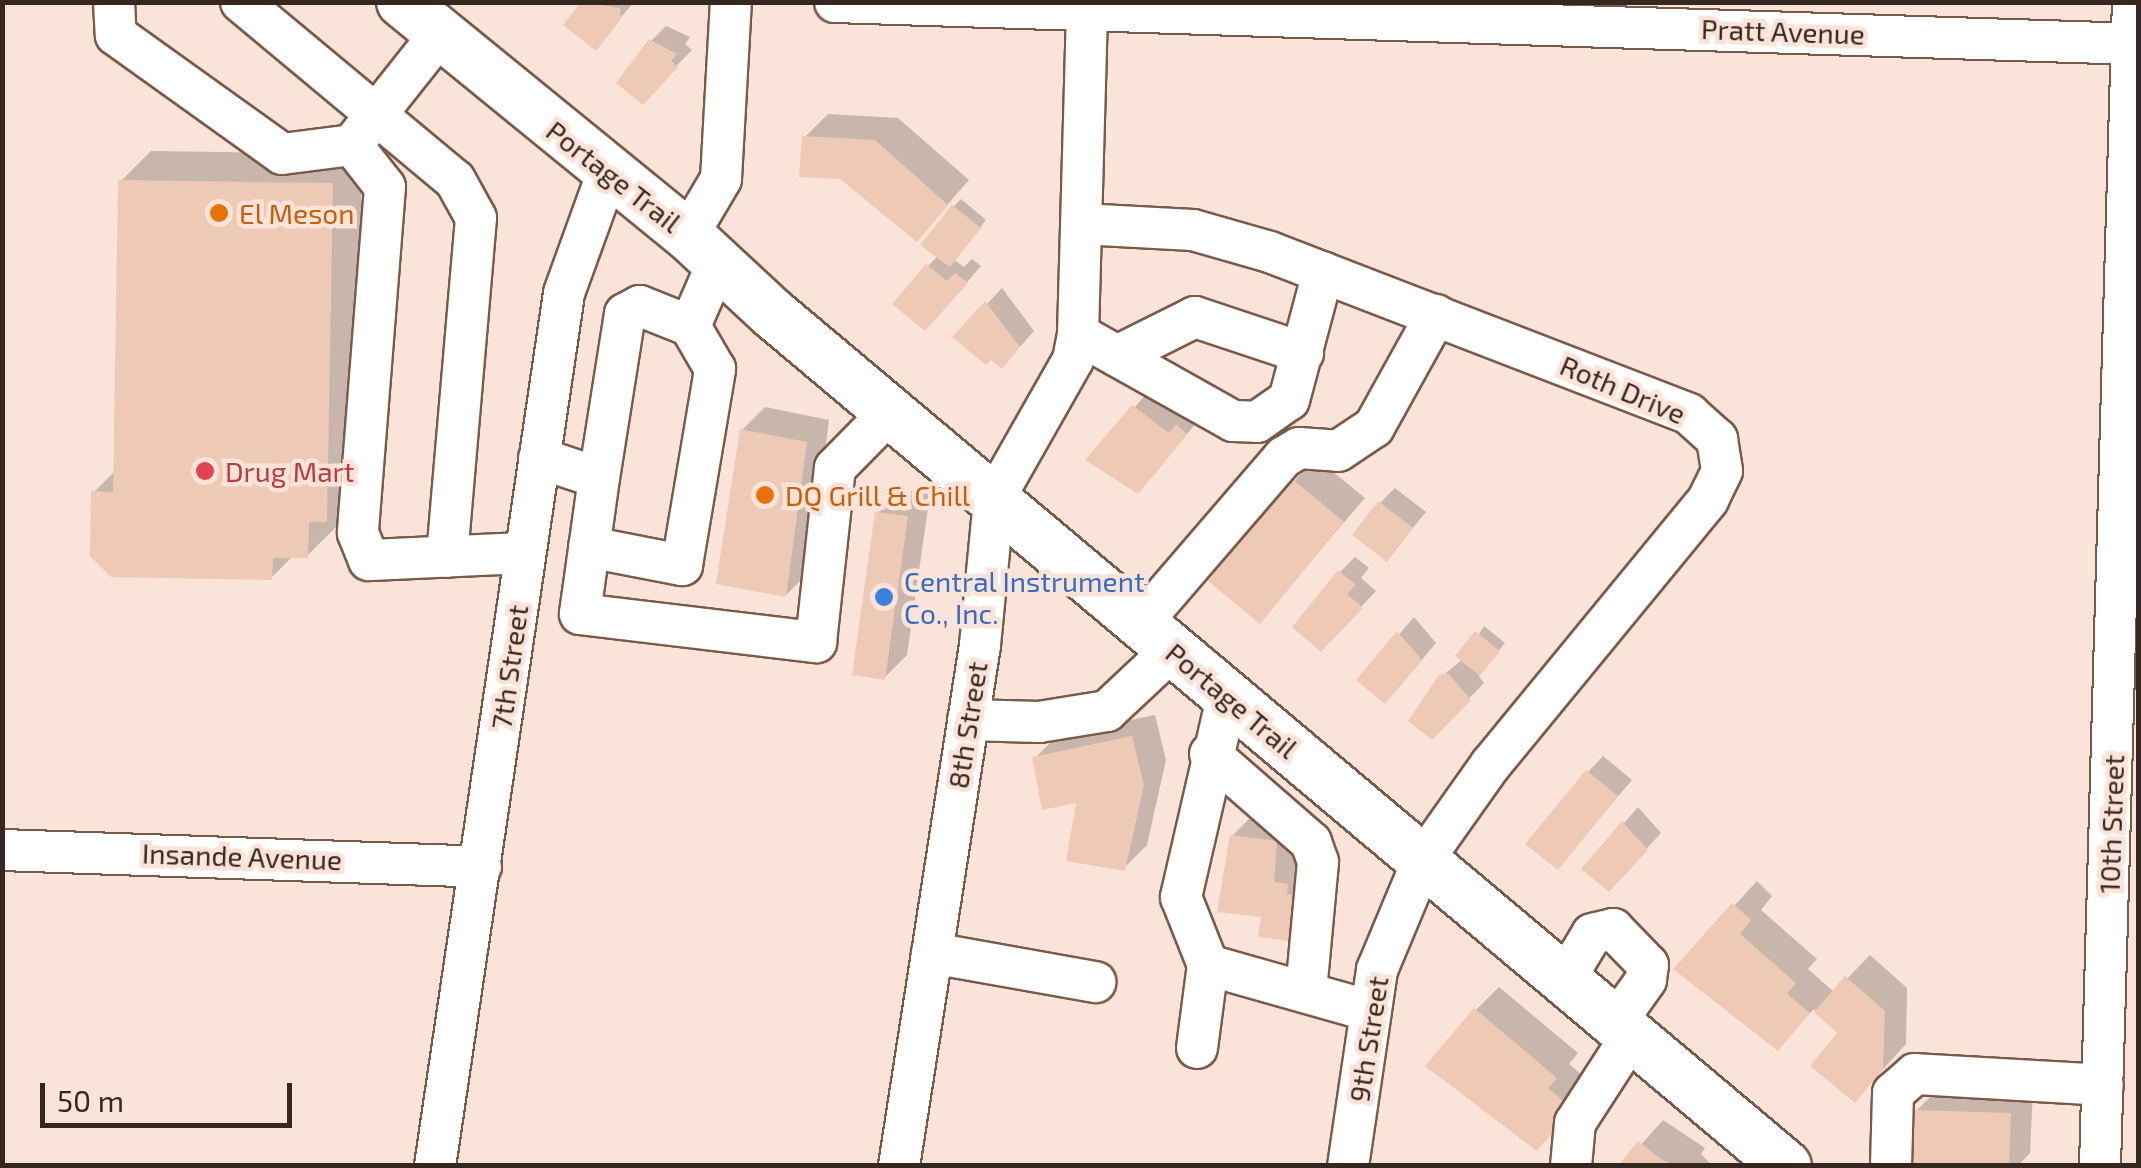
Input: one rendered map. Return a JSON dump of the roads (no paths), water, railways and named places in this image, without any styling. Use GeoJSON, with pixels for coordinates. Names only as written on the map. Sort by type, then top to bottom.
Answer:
{"type":"FeatureCollection","features":[{"type":"Feature","properties":{"kind":"main road","name":"Portage Trail"},"geometry":{"type":"LineString","coordinates":[[402,2],[703,249],[890,412],[1624,1028],[1774,1161]]}},
{"type":"Feature","properties":{"kind":"street"},"geometry":{"type":"LineString","coordinates":[[114,2],[116,35],[282,154],[352,145],[440,34]]}},
{"type":"Feature","properties":{"kind":"street"},"geometry":{"type":"LineString","coordinates":[[241,2],[378,111],[455,180],[476,218],[446,558]]}},
{"type":"Feature","properties":{"kind":"street"},"geometry":{"type":"LineString","coordinates":[[589,547],[682,565],[714,369],[690,326],[703,249],[721,179],[731,2]]}},
{"type":"Feature","properties":{"kind":"street","name":"Pratt Avenue"},"geometry":{"type":"LineString","coordinates":[[835,2],[1781,17],[2132,44]]}},
{"type":"Feature","properties":{"kind":"street","name":"10th Street"},"geometry":{"type":"LineString","coordinates":[[2100,1166],[2128,590],[2133,2]]}},
{"type":"Feature","properties":{"kind":"street","name":"8th Street"},"geometry":{"type":"LineString","coordinates":[[899,1166],[968,720],[994,498],[1073,360],[1078,334],[1086,8]]}},
{"type":"Feature","properties":{"kind":"street"},"geometry":{"type":"LineString","coordinates":[[352,145],[385,187],[358,534],[368,560],[524,553]]}},
{"type":"Feature","properties":{"kind":"street","name":"7th Street"},"geometry":{"type":"LineString","coordinates":[[435,1166],[564,293],[607,174]]}},
{"type":"Feature","properties":{"kind":"street","name":"Roth Drive"},"geometry":{"type":"LineString","coordinates":[[1080,224],[1193,230],[1323,272],[1689,414],[1717,440],[1722,471],[1708,500],[1491,764],[1423,860]]}},
{"type":"Feature","properties":{"kind":"street"},"geometry":{"type":"LineString","coordinates":[[1078,334],[1234,421],[1257,422],[1289,400],[1323,272]]}},
{"type":"Feature","properties":{"kind":"street"},"geometry":{"type":"LineString","coordinates":[[690,326],[640,306],[625,314],[580,614],[816,642],[835,468],[890,412]]}},
{"type":"Feature","properties":{"kind":"street"},"geometry":{"type":"LineString","coordinates":[[968,720],[1039,722],[1107,711],[1284,457],[1299,448],[1338,451],[1374,427],[1436,315]]}},
{"type":"Feature","properties":{"kind":"street"},"geometry":{"type":"LineString","coordinates":[[1117,356],[1196,317],[1303,353]]}},
{"type":"Feature","properties":{"kind":"street"},"geometry":{"type":"LineString","coordinates":[[538,458],[599,478]]}},
{"type":"Feature","properties":{"kind":"street"},"geometry":{"type":"LineString","coordinates":[[1197,1048],[1208,964],[1181,898],[1210,754],[1228,696]]}},
{"type":"Feature","properties":{"kind":"street"},"geometry":{"type":"LineString","coordinates":[[1210,754],[1311,842],[1318,862],[1306,992]]}},
{"type":"Feature","properties":{"kind":"street","name":"Insande Avenue"},"geometry":{"type":"LineString","coordinates":[[2,850],[480,867]]}},
{"type":"Feature","properties":{"kind":"street","name":"9th Street"},"geometry":{"type":"LineString","coordinates":[[1348,1166],[1377,970],[1423,860]]}},
{"type":"Feature","properties":{"kind":"street"},"geometry":{"type":"LineString","coordinates":[[1565,979],[1592,934],[1613,928],[1648,965],[1646,980],[1624,1028],[1575,1123],[1572,1156]]}},
{"type":"Feature","properties":{"kind":"street"},"geometry":{"type":"LineString","coordinates":[[932,953],[1095,982]]}},
{"type":"Feature","properties":{"kind":"street"},"geometry":{"type":"LineString","coordinates":[[1208,964],[1371,1010]]}},
{"type":"Feature","properties":{"kind":"street"},"geometry":{"type":"LineString","coordinates":[[1891,1166],[1893,1093],[1915,1074],[2102,1085]]}},
{"type":"Feature","properties":{"kind":"place","name":"El Meson"},"geometry":{"type":"Point","coordinates":[219,213]}},
{"type":"Feature","properties":{"kind":"place","name":"Drug Mart"},"geometry":{"type":"Point","coordinates":[205,471]}},
{"type":"Feature","properties":{"kind":"place","name":"DQ Grill & Chill"},"geometry":{"type":"Point","coordinates":[765,495]}},
{"type":"Feature","properties":{"kind":"place","name":"Central Instrument Co., Inc."},"geometry":{"type":"Point","coordinates":[884,597]}}]}
